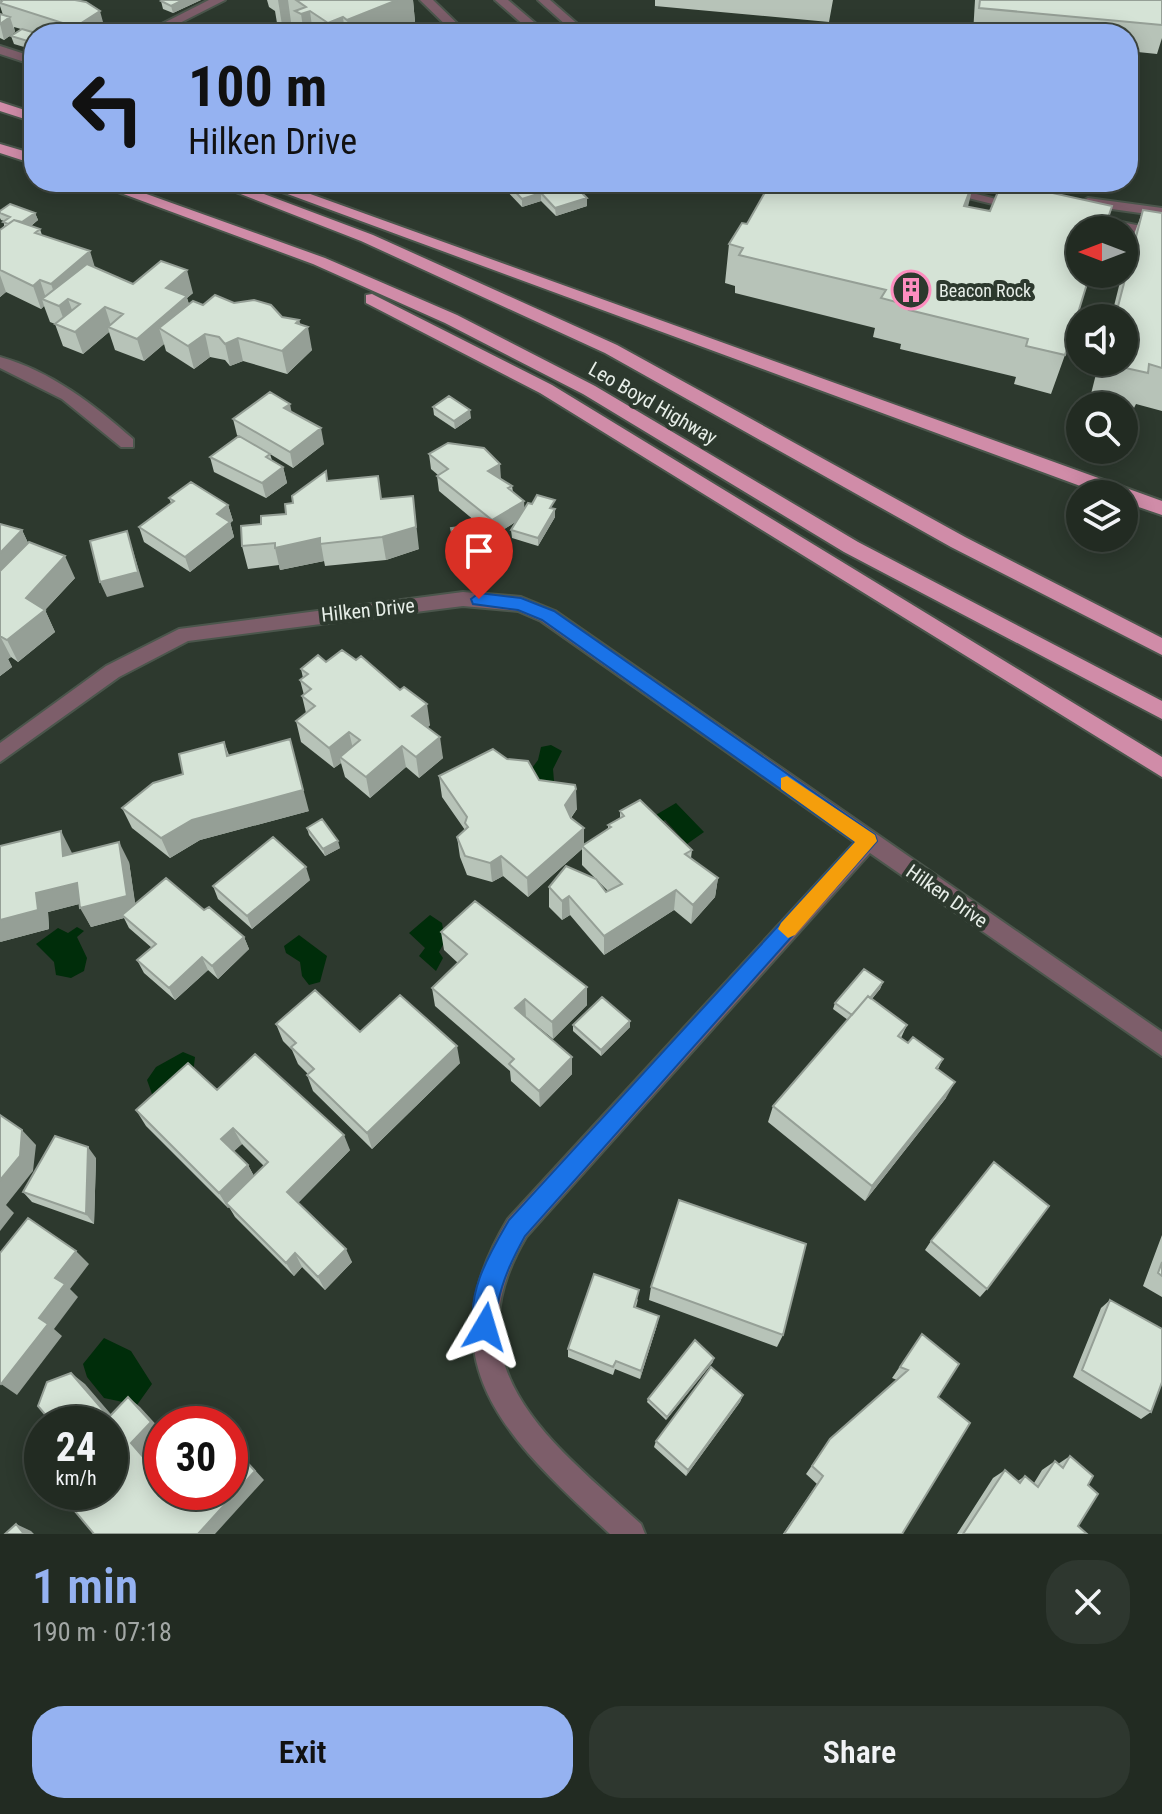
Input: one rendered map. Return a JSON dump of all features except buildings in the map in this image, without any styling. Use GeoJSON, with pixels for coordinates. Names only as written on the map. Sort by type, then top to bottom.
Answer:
{"type":"FeatureCollection","features":[{"type":"Feature","properties":{"kind":"highway"},"geometry":{"type":"LineString","coordinates":[[0,103],[24,107]]}},
{"type":"Feature","properties":{"kind":"highway"},"geometry":{"type":"LineString","coordinates":[[0,103],[24,114]]}},
{"type":"Feature","properties":{"kind":"highway"},"geometry":{"type":"LineString","coordinates":[[0,148],[24,156]]}},
{"type":"Feature","properties":{"kind":"highway","name":"Leo Boyd Highway"},"geometry":{"type":"LineString","coordinates":[[128,192],[319,261],[451,319],[589,390],[851,547],[1162,711]]}},
{"type":"Feature","properties":{"kind":"highway","name":"Leo Boyd Highway"},"geometry":{"type":"LineString","coordinates":[[245,192],[367,238],[611,349],[871,495],[1162,647]]}},
{"type":"Feature","properties":{"kind":"highway"},"geometry":{"type":"LineString","coordinates":[[291,192],[1083,480]]}},
{"type":"Feature","properties":{"kind":"highway"},"geometry":{"type":"LineString","coordinates":[[171,207],[362,294],[546,389],[1162,768]]}},
{"type":"Feature","properties":{"kind":"highway"},"geometry":{"type":"LineString","coordinates":[[1138,500],[1162,508]]}},
{"type":"Feature","properties":{"kind":"street"},"geometry":{"type":"LineString","coordinates":[[169,24],[219,0]]}},
{"type":"Feature","properties":{"kind":"street"},"geometry":{"type":"LineString","coordinates":[[426,0],[451,24]]}},
{"type":"Feature","properties":{"kind":"street"},"geometry":{"type":"LineString","coordinates":[[501,0],[530,24]]}},
{"type":"Feature","properties":{"kind":"street"},"geometry":{"type":"LineString","coordinates":[[0,50],[24,58]]}},
{"type":"Feature","properties":{"kind":"street"},"geometry":{"type":"LineString","coordinates":[[954,192],[1039,211]]}},
{"type":"Feature","properties":{"kind":"street"},"geometry":{"type":"LineString","coordinates":[[1076,200],[1162,212]]}},
{"type":"Feature","properties":{"kind":"street"},"geometry":{"type":"LineString","coordinates":[[1138,229],[1162,234]]}},
{"type":"Feature","properties":{"kind":"street"},"geometry":{"type":"LineString","coordinates":[[0,362],[58,387],[84,403],[127,443]]}},
{"type":"Feature","properties":{"kind":"street","name":"Hilken Drive"},"geometry":{"type":"LineString","coordinates":[[0,754],[122,666],[158,644],[186,634],[463,599],[496,599],[521,604],[548,616],[1162,1045]]}},
{"type":"Feature","properties":{"kind":"street"},"geometry":{"type":"LineString","coordinates":[[631,1534],[530,1441],[500,1395],[486,1347],[485,1307],[496,1266],[517,1228],[868,841]]}},
{"type":"Feature","properties":{"kind":"lane"},"geometry":{"type":"LineString","coordinates":[[543,0],[571,24]]}},
{"type":"Feature","properties":{"kind":"shaded area"},"geometry":{"type":"Polygon","coordinates":[[[551,745],[562,751],[553,769],[554,781],[547,790],[529,772],[538,760],[541,747],[551,745]]]}},
{"type":"Feature","properties":{"kind":"shaded area"},"geometry":{"type":"Polygon","coordinates":[[[676,803],[704,832],[687,844],[665,820],[660,823],[654,816],[676,803]]]}},
{"type":"Feature","properties":{"kind":"shaded area"},"geometry":{"type":"Polygon","coordinates":[[[430,915],[442,923],[445,941],[439,952],[443,958],[436,971],[419,956],[425,948],[409,933],[430,915]]]}},
{"type":"Feature","properties":{"kind":"shaded area"},"geometry":{"type":"Polygon","coordinates":[[[77,927],[84,931],[77,937],[87,958],[84,971],[71,978],[56,975],[54,962],[36,944],[58,928],[68,933],[77,927]]]}},
{"type":"Feature","properties":{"kind":"shaded area"},"geometry":{"type":"Polygon","coordinates":[[[299,935],[327,956],[320,982],[309,985],[302,976],[300,962],[286,953],[284,946],[299,935]]]}},
{"type":"Feature","properties":{"kind":"shaded area"},"geometry":{"type":"Polygon","coordinates":[[[183,1052],[195,1057],[193,1074],[165,1094],[152,1094],[147,1080],[156,1067],[183,1052]]]}},
{"type":"Feature","properties":{"kind":"shaded area"},"geometry":{"type":"Polygon","coordinates":[[[104,1338],[131,1351],[152,1384],[137,1405],[104,1398],[87,1377],[83,1364],[104,1338]]]}},
{"type":"Feature","properties":{"kind":"slow traffic"},"geometry":{"type":"LineString","coordinates":[[787,784],[868,841],[788,929]]}},
{"type":"Feature","properties":{"kind":"place","name":"Beacon Rock"},"geometry":{"type":"Point","coordinates":[911,290]}},
{"type":"Feature","properties":{"kind":"route"},"geometry":{"type":"LineString","coordinates":[[479,599],[521,604],[548,616],[868,841],[517,1228],[496,1266],[485,1307],[485,1327]]}}]}
